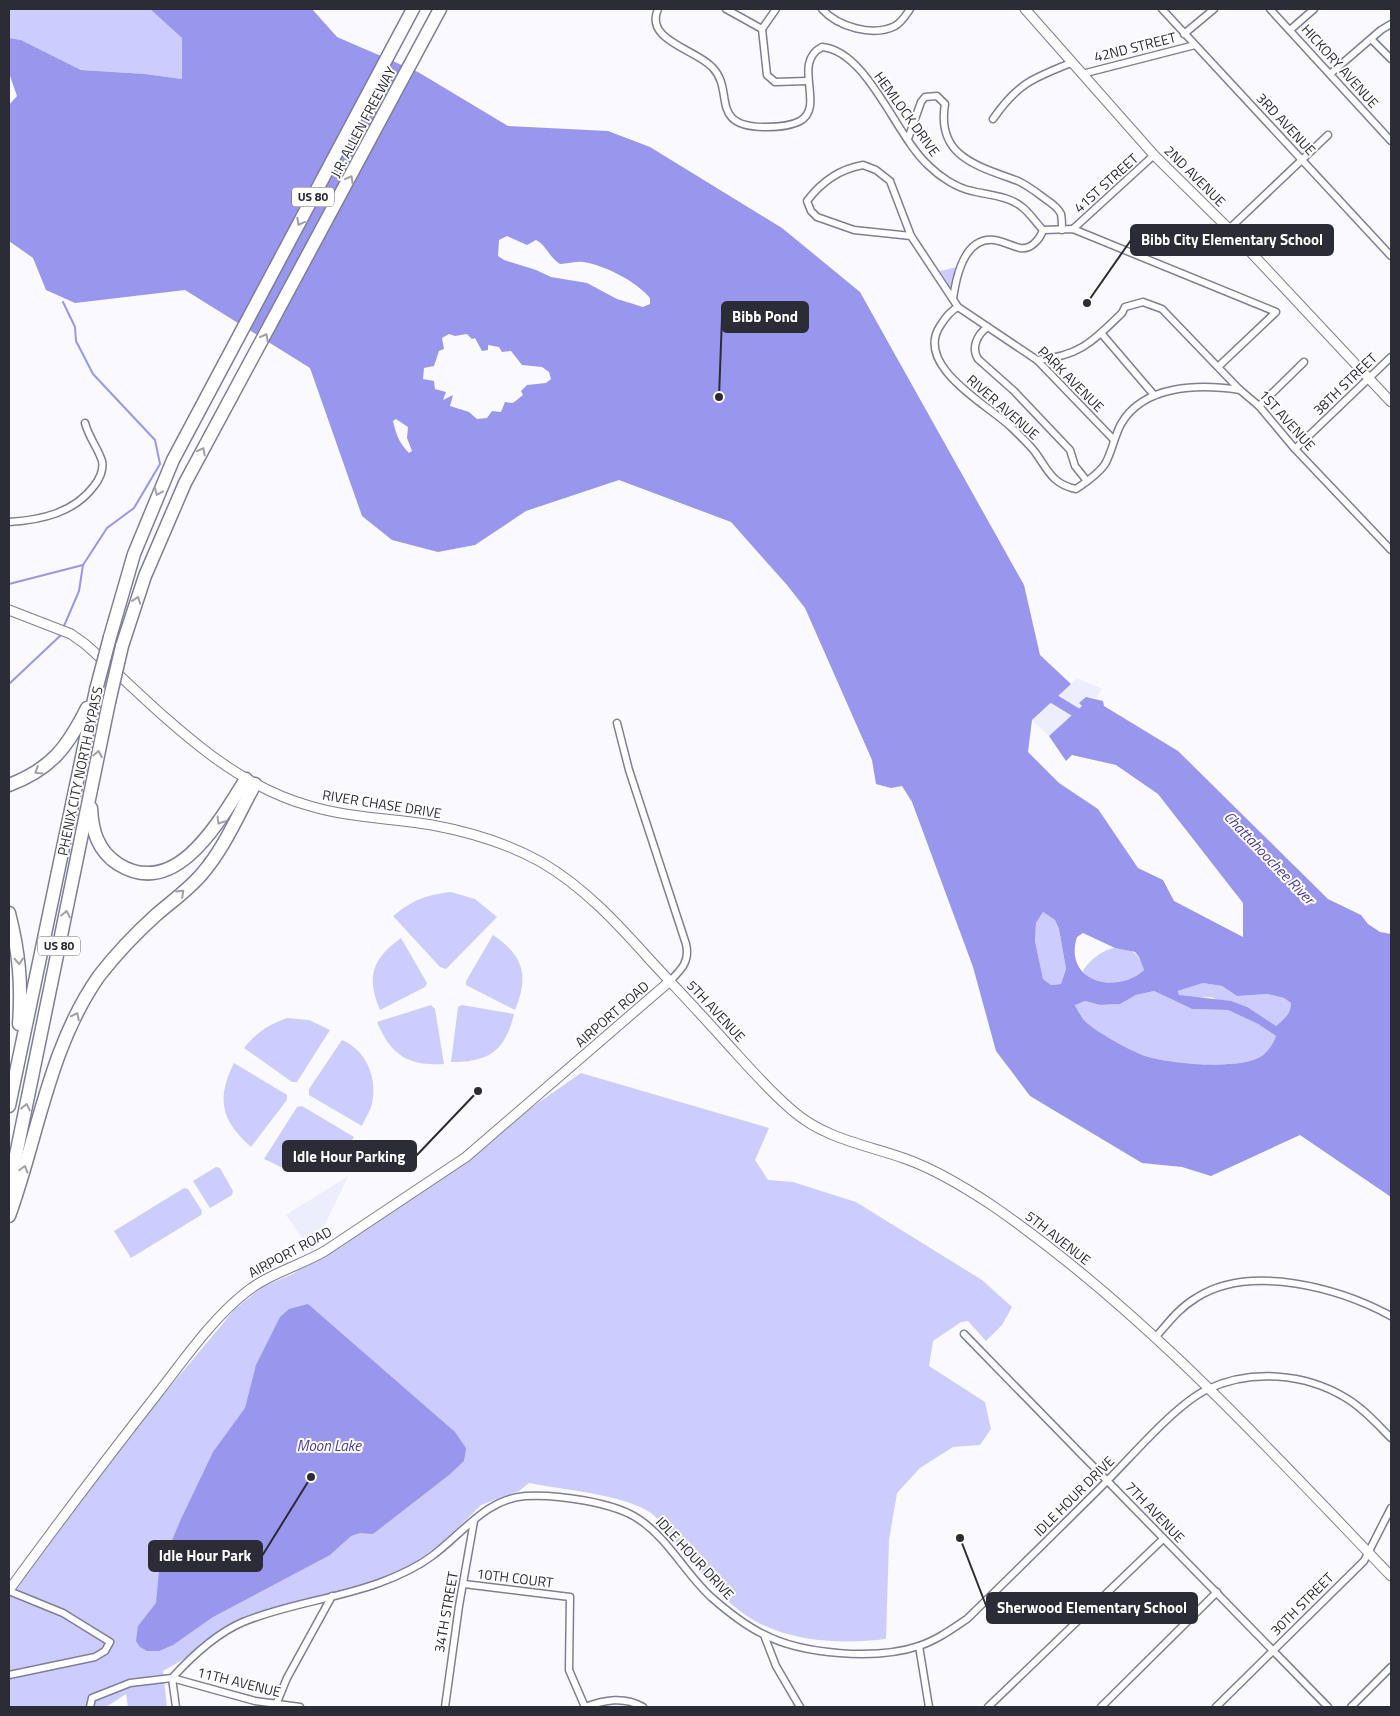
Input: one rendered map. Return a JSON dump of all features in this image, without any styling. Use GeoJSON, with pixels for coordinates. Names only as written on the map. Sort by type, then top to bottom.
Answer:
{"type":"FeatureCollection","features":[{"type":"Feature","properties":{"kind":"highway","name":"J.R. ALLEN FREEWAY"},"geometry":{"type":"LineString","coordinates":[[220,370],[413,9]]}},
{"type":"Feature","properties":{"kind":"highway","name":"J.R. ALLEN FREEWAY"},"geometry":{"type":"LineString","coordinates":[[242,380],[440,9]]}},
{"type":"Feature","properties":{"kind":"highway","name":"PHENIX CITY NORTH BYPASS"},"geometry":{"type":"LineString","coordinates":[[9,1105],[96,690],[123,586],[158,491],[220,370]]}},
{"type":"Feature","properties":{"kind":"highway","name":"PHENIX CITY NORTH BYPASS"},"geometry":{"type":"LineString","coordinates":[[9,1189],[122,646],[145,576],[171,514],[201,453],[242,380]]}},
{"type":"Feature","properties":{"kind":"highway"},"geometry":{"type":"LineString","coordinates":[[9,785],[26,779],[52,763],[75,732],[96,690]]}},
{"type":"Feature","properties":{"kind":"highway"},"geometry":{"type":"LineString","coordinates":[[91,794],[94,832],[106,854],[128,869],[152,872],[174,865],[200,846],[216,828],[250,782]]}},
{"type":"Feature","properties":{"kind":"highway"},"geometry":{"type":"LineString","coordinates":[[9,1216],[56,1064],[81,1005],[99,977],[127,942],[200,876],[220,849],[250,782]]}},
{"type":"Feature","properties":{"kind":"highway"},"geometry":{"type":"LineString","coordinates":[[9,913],[18,949],[21,995],[9,1105]]}},
{"type":"Feature","properties":{"kind":"street"},"geometry":{"type":"LineString","coordinates":[[658,9],[655,16],[656,27],[668,40],[713,68],[719,78],[727,109],[734,120],[744,125],[769,127],[800,121],[810,109],[810,94],[807,81],[775,82],[766,74],[762,29],[776,9]]}},
{"type":"Feature","properties":{"kind":"street"},"geometry":{"type":"LineString","coordinates":[[726,9],[762,29]]}},
{"type":"Feature","properties":{"kind":"street"},"geometry":{"type":"LineString","coordinates":[[822,9],[835,20],[851,26],[874,30],[895,26],[903,20],[910,9]]}},
{"type":"Feature","properties":{"kind":"street","name":"2ND AVENUE"},"geometry":{"type":"LineString","coordinates":[[1025,9],[1154,155],[1230,229],[1391,402]]}},
{"type":"Feature","properties":{"kind":"street","name":"3RD AVENUE"},"geometry":{"type":"LineString","coordinates":[[1162,9],[1391,256]]}},
{"type":"Feature","properties":{"kind":"street","name":"42ND STREET"},"geometry":{"type":"LineString","coordinates":[[1184,34],[1214,9]]}},
{"type":"Feature","properties":{"kind":"street","name":"HICKORY AVENUE"},"geometry":{"type":"LineString","coordinates":[[1270,9],[1391,141]]}},
{"type":"Feature","properties":{"kind":"street"},"geometry":{"type":"LineString","coordinates":[[1290,30],[1314,9]]}},
{"type":"Feature","properties":{"kind":"street"},"geometry":{"type":"LineString","coordinates":[[1330,74],[1391,24]]}},
{"type":"Feature","properties":{"kind":"street"},"geometry":{"type":"LineString","coordinates":[[1371,39],[1391,60]]}},
{"type":"Feature","properties":{"kind":"street","name":"42ND STREET"},"geometry":{"type":"LineString","coordinates":[[1082,74],[1195,45]]}},
{"type":"Feature","properties":{"kind":"street","name":"HEMLOCK DRIVE"},"geometry":{"type":"LineString","coordinates":[[807,81],[811,56],[816,50],[827,47],[837,50],[850,58],[866,77],[928,166],[947,180],[970,191],[996,196],[1022,207],[1043,230]]}},
{"type":"Feature","properties":{"kind":"street"},"geometry":{"type":"LineString","coordinates":[[992,119],[1019,86],[1042,74],[1072,63]]}},
{"type":"Feature","properties":{"kind":"street"},"geometry":{"type":"LineString","coordinates":[[908,139],[921,102],[925,97],[937,96],[944,104],[943,130],[946,139],[953,147],[986,170],[1020,182],[1054,205],[1061,214],[1062,230]]}},
{"type":"Feature","properties":{"kind":"street"},"geometry":{"type":"LineString","coordinates":[[1230,229],[1328,135]]}},
{"type":"Feature","properties":{"kind":"street","name":"41ST STREET"},"geometry":{"type":"LineString","coordinates":[[1073,229],[1154,155]]}},
{"type":"Feature","properties":{"kind":"street"},"geometry":{"type":"LineString","coordinates":[[911,236],[854,230],[817,218],[811,211],[808,201],[828,179],[847,167],[863,165],[876,170],[890,181],[911,236],[958,306]]}},
{"type":"Feature","properties":{"kind":"street"},"geometry":{"type":"LineString","coordinates":[[953,298],[956,273],[965,256],[975,245],[991,240],[1021,248],[1029,247],[1040,239],[1043,230],[1073,229],[1276,312],[1219,366]]}},
{"type":"Feature","properties":{"kind":"street","name":"1ST AVENUE"},"geometry":{"type":"LineString","coordinates":[[1101,333],[1126,307],[1132,304],[1143,302],[1162,309],[1219,366],[1240,390],[1259,406],[1295,449],[1391,550]]}},
{"type":"Feature","properties":{"kind":"street","name":"PARK AVENUE"},"geometry":{"type":"LineString","coordinates":[[958,306],[1037,360],[1114,440]]}},
{"type":"Feature","properties":{"kind":"street","name":"RIVER AVENUE"},"geometry":{"type":"LineString","coordinates":[[958,306],[952,310],[936,332],[935,344],[938,358],[952,379],[1009,426],[1035,452],[1050,477],[1068,487],[1076,489],[1087,481]]}},
{"type":"Feature","properties":{"kind":"street"},"geometry":{"type":"LineString","coordinates":[[988,327],[981,331],[975,344],[974,354],[1014,391],[1070,450],[1075,466],[1087,481],[1105,464],[1122,423],[1133,410],[1154,395],[1205,387],[1240,390]]}},
{"type":"Feature","properties":{"kind":"street"},"geometry":{"type":"LineString","coordinates":[[1037,360],[1060,358],[1083,349],[1101,333],[1154,395]]}},
{"type":"Feature","properties":{"kind":"street","name":"38TH STREET"},"geometry":{"type":"LineString","coordinates":[[1295,449],[1391,357]]}},
{"type":"Feature","properties":{"kind":"street"},"geometry":{"type":"LineString","coordinates":[[1259,406],[1304,362]]}},
{"type":"Feature","properties":{"kind":"street"},"geometry":{"type":"LineString","coordinates":[[9,522],[62,512],[85,498],[100,478],[102,462],[88,437],[85,423]]}},
{"type":"Feature","properties":{"kind":"street","name":"RIVER CHASE DRIVE"},"geometry":{"type":"LineString","coordinates":[[9,610],[71,634],[85,644],[200,747],[250,782],[307,806],[347,815],[428,824],[468,832],[506,845],[542,863],[576,886],[606,912],[670,981]]}},
{"type":"Feature","properties":{"kind":"street"},"geometry":{"type":"LineString","coordinates":[[617,723],[628,770],[688,949],[686,963],[670,981]]}},
{"type":"Feature","properties":{"kind":"street","name":"5TH AVENUE"},"geometry":{"type":"LineString","coordinates":[[670,981],[766,1086],[796,1114],[831,1135],[908,1159],[944,1176],[979,1197],[1077,1269],[1155,1338],[1208,1389],[1391,1576]]}},
{"type":"Feature","properties":{"kind":"street","name":"AIRPORT ROAD"},"geometry":{"type":"LineString","coordinates":[[9,1590],[176,1370],[242,1295],[258,1282],[308,1261],[325,1251],[466,1157],[670,981]]}},
{"type":"Feature","properties":{"kind":"street"},"geometry":{"type":"LineString","coordinates":[[1155,1338],[1181,1308],[1198,1296],[1236,1283],[1280,1282],[1338,1292],[1391,1316]]}},
{"type":"Feature","properties":{"kind":"street","name":"7TH AVENUE"},"geometry":{"type":"LineString","coordinates":[[964,1334],[1328,1707]]}},
{"type":"Feature","properties":{"kind":"street","name":"IDLE HOUR DRIVE"},"geometry":{"type":"LineString","coordinates":[[172,1678],[191,1657],[242,1623],[379,1583],[416,1567],[474,1521],[487,1508],[505,1498],[526,1496],[587,1502],[627,1513],[655,1532],[708,1594],[723,1608],[764,1635],[800,1646],[847,1653],[901,1650],[919,1646],[967,1619],[1182,1407],[1208,1389],[1246,1378],[1267,1376],[1308,1381],[1346,1398],[1362,1410],[1391,1438]]}},
{"type":"Feature","properties":{"kind":"street","name":"30TH STREET"},"geometry":{"type":"LineString","coordinates":[[1216,1707],[1369,1553],[1391,1508]]}},
{"type":"Feature","properties":{"kind":"street","name":"34TH STREET"},"geometry":{"type":"LineString","coordinates":[[445,1707],[474,1521]]}},
{"type":"Feature","properties":{"kind":"street"},"geometry":{"type":"LineString","coordinates":[[988,1707],[1163,1539]]}},
{"type":"Feature","properties":{"kind":"street","name":"10TH COURT"},"geometry":{"type":"LineString","coordinates":[[464,1584],[570,1597],[569,1670],[585,1707]]}},
{"type":"Feature","properties":{"kind":"street"},"geometry":{"type":"LineString","coordinates":[[9,1590],[62,1613],[110,1642],[104,1651],[95,1657],[9,1675]]}},
{"type":"Feature","properties":{"kind":"street"},"geometry":{"type":"LineString","coordinates":[[1101,1707],[1217,1592]]}},
{"type":"Feature","properties":{"kind":"street"},"geometry":{"type":"LineString","coordinates":[[275,1706],[287,1678],[332,1596]]}},
{"type":"Feature","properties":{"kind":"street"},"geometry":{"type":"LineString","coordinates":[[764,1635],[776,1666],[800,1707]]}},
{"type":"Feature","properties":{"kind":"street"},"geometry":{"type":"LineString","coordinates":[[919,1646],[928,1707]]}},
{"type":"Feature","properties":{"kind":"street"},"geometry":{"type":"LineString","coordinates":[[1351,1707],[1391,1667]]}},
{"type":"Feature","properties":{"kind":"street"},"geometry":{"type":"LineString","coordinates":[[90,1707],[92,1698],[110,1689],[144,1681],[172,1678],[176,1707]]}},
{"type":"Feature","properties":{"kind":"street","name":"11TH AVENUE"},"geometry":{"type":"LineString","coordinates":[[172,1678],[275,1706],[300,1707]]}},
{"type":"Feature","properties":{"kind":"street"},"geometry":{"type":"LineString","coordinates":[[585,1707],[604,1701],[624,1700],[643,1707]]}},
{"type":"Feature","properties":{"kind":"shaded area"},"geometry":{"type":"Polygon","coordinates":[[[9,9],[150,9],[182,38],[182,79],[145,74],[81,70],[21,40],[9,38],[9,9]]]}},
{"type":"Feature","properties":{"kind":"shaded area"},"geometry":{"type":"Polygon","coordinates":[[[957,267],[951,288],[940,271],[957,267]]]}},
{"type":"Feature","properties":{"kind":"shaded area"},"geometry":{"type":"Polygon","coordinates":[[[1077,678],[1102,689],[1096,698],[1086,697],[1080,703],[1082,706],[1049,736],[1032,720],[1077,678]]]}},
{"type":"Feature","properties":{"kind":"shaded area"},"geometry":{"type":"Polygon","coordinates":[[[451,892],[475,899],[497,917],[446,969],[440,967],[393,916],[420,899],[451,892]]]}},
{"type":"Feature","properties":{"kind":"shaded area"},"geometry":{"type":"Polygon","coordinates":[[[1043,912],[1055,920],[1059,929],[1066,969],[1061,984],[1051,985],[1043,979],[1035,941],[1036,923],[1043,912]]]}},
{"type":"Feature","properties":{"kind":"shaded area"},"geometry":{"type":"Polygon","coordinates":[[[493,935],[511,951],[521,968],[522,987],[515,1010],[466,985],[466,981],[493,935]]]}},
{"type":"Feature","properties":{"kind":"shaded area"},"geometry":{"type":"Polygon","coordinates":[[[401,938],[427,983],[425,987],[380,1010],[373,988],[374,970],[384,953],[401,938]]]}},
{"type":"Feature","properties":{"kind":"shaded area"},"geometry":{"type":"Polygon","coordinates":[[[1115,948],[1131,951],[1137,955],[1144,970],[1130,979],[1113,984],[1096,982],[1089,978],[1083,971],[1089,963],[1101,953],[1115,948]]]}},
{"type":"Feature","properties":{"kind":"shaded area"},"geometry":{"type":"Polygon","coordinates":[[[1203,983],[1222,986],[1237,996],[1268,994],[1284,998],[1291,1003],[1290,1010],[1276,1026],[1211,997],[1191,998],[1179,995],[1178,991],[1203,983]]]}},
{"type":"Feature","properties":{"kind":"shaded area"},"geometry":{"type":"Polygon","coordinates":[[[1154,991],[1192,1009],[1228,1010],[1258,1024],[1276,1036],[1268,1051],[1263,1055],[1253,1060],[1239,1063],[1205,1064],[1156,1059],[1145,1056],[1105,1036],[1085,1021],[1075,1004],[1085,1001],[1100,1005],[1119,1004],[1136,995],[1154,991]]]}},
{"type":"Feature","properties":{"kind":"shaded area"},"geometry":{"type":"Polygon","coordinates":[[[431,1005],[435,1009],[444,1064],[420,1063],[402,1056],[388,1043],[377,1022],[431,1005]]]}},
{"type":"Feature","properties":{"kind":"shaded area"},"geometry":{"type":"Polygon","coordinates":[[[462,1005],[514,1014],[506,1037],[493,1052],[476,1060],[451,1062],[458,1007],[462,1005]]]}},
{"type":"Feature","properties":{"kind":"shaded area"},"geometry":{"type":"Polygon","coordinates":[[[287,1018],[309,1020],[330,1030],[297,1082],[292,1082],[244,1048],[263,1030],[287,1018]]]}},
{"type":"Feature","properties":{"kind":"shaded area"},"geometry":{"type":"Polygon","coordinates":[[[342,1040],[358,1051],[364,1058],[371,1075],[373,1084],[372,1104],[362,1126],[309,1095],[309,1089],[342,1040]]]}},
{"type":"Feature","properties":{"kind":"shaded area"},"geometry":{"type":"Polygon","coordinates":[[[234,1063],[287,1095],[287,1100],[251,1147],[233,1128],[225,1109],[225,1088],[234,1063]]]}},
{"type":"Feature","properties":{"kind":"shaded area"},"geometry":{"type":"Polygon","coordinates":[[[581,1073],[769,1128],[755,1160],[768,1180],[793,1182],[856,1202],[982,1280],[1012,1307],[1002,1325],[986,1341],[968,1321],[961,1322],[933,1341],[929,1366],[985,1402],[991,1429],[980,1445],[953,1447],[920,1468],[897,1493],[889,1540],[886,1639],[849,1642],[829,1641],[791,1635],[773,1629],[740,1611],[720,1594],[651,1513],[625,1501],[609,1497],[529,1483],[519,1491],[481,1505],[445,1541],[407,1568],[369,1584],[306,1600],[214,1635],[189,1656],[163,1671],[167,1707],[128,1707],[126,1694],[106,1707],[9,1707],[9,1597],[144,1418],[235,1309],[264,1286],[293,1274],[581,1073]]]}},
{"type":"Feature","properties":{"kind":"shaded area"},"geometry":{"type":"Polygon","coordinates":[[[302,1106],[354,1137],[342,1153],[327,1164],[309,1170],[289,1170],[264,1159],[297,1107],[302,1106]]]}},
{"type":"Feature","properties":{"kind":"shaded area"},"geometry":{"type":"Polygon","coordinates":[[[216,1167],[220,1168],[233,1191],[232,1195],[210,1208],[193,1181],[216,1167]]]}},
{"type":"Feature","properties":{"kind":"shaded area"},"geometry":{"type":"Polygon","coordinates":[[[348,1176],[312,1252],[286,1215],[348,1176]]]}},
{"type":"Feature","properties":{"kind":"shaded area"},"geometry":{"type":"Polygon","coordinates":[[[184,1188],[188,1189],[202,1211],[201,1215],[131,1258],[114,1231],[184,1188]]]}},
{"type":"Feature","properties":{"kind":"water","name":"Chattahoochee River"},"geometry":{"type":"Polygon","coordinates":[[[150,9],[312,9],[337,37],[418,72],[508,126],[608,131],[650,147],[782,228],[860,292],[1024,585],[1040,655],[1071,684],[1032,720],[1028,752],[1059,783],[1098,809],[1138,868],[1163,880],[1174,901],[1243,937],[1243,903],[1158,794],[1116,765],[1072,755],[1066,761],[1049,736],[1082,706],[1079,703],[1086,697],[1103,701],[1104,706],[1178,751],[1328,899],[1361,915],[1368,924],[1380,932],[1391,934],[1391,1197],[1300,1135],[1211,1176],[1182,1167],[1142,1163],[1030,1096],[996,1051],[973,967],[912,802],[902,786],[891,788],[876,784],[872,760],[805,608],[731,522],[619,480],[526,511],[475,545],[438,552],[392,540],[362,516],[310,368],[185,290],[75,303],[46,290],[33,258],[9,241],[9,105],[17,96],[9,73],[9,38],[21,40],[81,70],[145,74],[182,79],[182,38],[150,9]],[[507,236],[499,240],[498,256],[504,260],[551,277],[587,283],[617,299],[643,307],[650,304],[650,298],[637,286],[610,270],[583,262],[560,264],[536,240],[527,245],[507,236]],[[449,334],[442,338],[444,349],[439,351],[434,366],[424,368],[423,379],[434,381],[435,389],[446,392],[443,400],[453,395],[450,406],[469,412],[477,419],[487,418],[492,411],[501,412],[505,402],[513,403],[523,395],[521,391],[527,385],[546,383],[551,379],[549,372],[542,367],[522,365],[511,351],[502,352],[499,347],[488,345],[488,350],[482,351],[475,338],[472,339],[467,334],[455,336],[449,334]],[[396,419],[393,421],[400,442],[409,453],[412,451],[407,438],[408,427],[396,419]],[[1043,912],[1036,923],[1035,941],[1043,979],[1051,985],[1061,984],[1066,969],[1059,929],[1055,920],[1043,912]],[[1083,933],[1077,937],[1075,952],[1077,964],[1084,974],[1094,980],[1106,983],[1119,982],[1132,978],[1144,970],[1135,952],[1115,948],[1083,933]],[[1203,983],[1178,991],[1179,995],[1231,1001],[1247,1007],[1276,1026],[1286,1016],[1291,1007],[1291,1003],[1284,998],[1268,994],[1237,996],[1222,986],[1203,983]],[[1154,991],[1136,995],[1120,1004],[1100,1005],[1085,1001],[1075,1005],[1084,1019],[1097,1030],[1131,1050],[1156,1059],[1206,1064],[1239,1063],[1253,1060],[1263,1055],[1271,1047],[1276,1036],[1258,1024],[1228,1010],[1192,1009],[1154,991]]]}},
{"type":"Feature","properties":{"kind":"water","name":"Moon Lake"},"geometry":{"type":"Polygon","coordinates":[[[308,1304],[455,1432],[466,1448],[464,1461],[449,1475],[373,1534],[360,1533],[351,1536],[330,1555],[213,1617],[173,1645],[159,1651],[147,1651],[140,1647],[136,1641],[138,1626],[156,1603],[159,1571],[181,1519],[213,1452],[245,1408],[256,1365],[280,1317],[289,1309],[308,1304]]]}},
{"type":"Feature","properties":{"kind":"waterway"},"geometry":{"type":"LineString","coordinates":[[63,302],[75,327],[76,341],[93,374],[155,440],[160,464],[134,508],[107,528],[83,565],[79,591],[64,626]]}},
{"type":"Feature","properties":{"kind":"waterway"},"geometry":{"type":"LineString","coordinates":[[9,584],[83,565]]}},
{"type":"Feature","properties":{"kind":"waterway"},"geometry":{"type":"LineString","coordinates":[[9,684],[61,635]]}},
{"type":"Feature","properties":{"kind":"waterway"},"geometry":{"type":"LineString","coordinates":[[1044,693],[1087,719]]}},
{"type":"Feature","properties":{"kind":"place","name":"Bibb City Elementary School"},"geometry":{"type":"Point","coordinates":[1087,303]}},
{"type":"Feature","properties":{"kind":"place","name":"Bibb Pond"},"geometry":{"type":"Point","coordinates":[719,397]}},
{"type":"Feature","properties":{"kind":"place","name":"Idle Hour Parking"},"geometry":{"type":"Point","coordinates":[478,1091]}},
{"type":"Feature","properties":{"kind":"place","name":"Idle Hour Park"},"geometry":{"type":"Point","coordinates":[311,1477]}},
{"type":"Feature","properties":{"kind":"place","name":"Sherwood Elementary School"},"geometry":{"type":"Point","coordinates":[960,1538]}}]}
